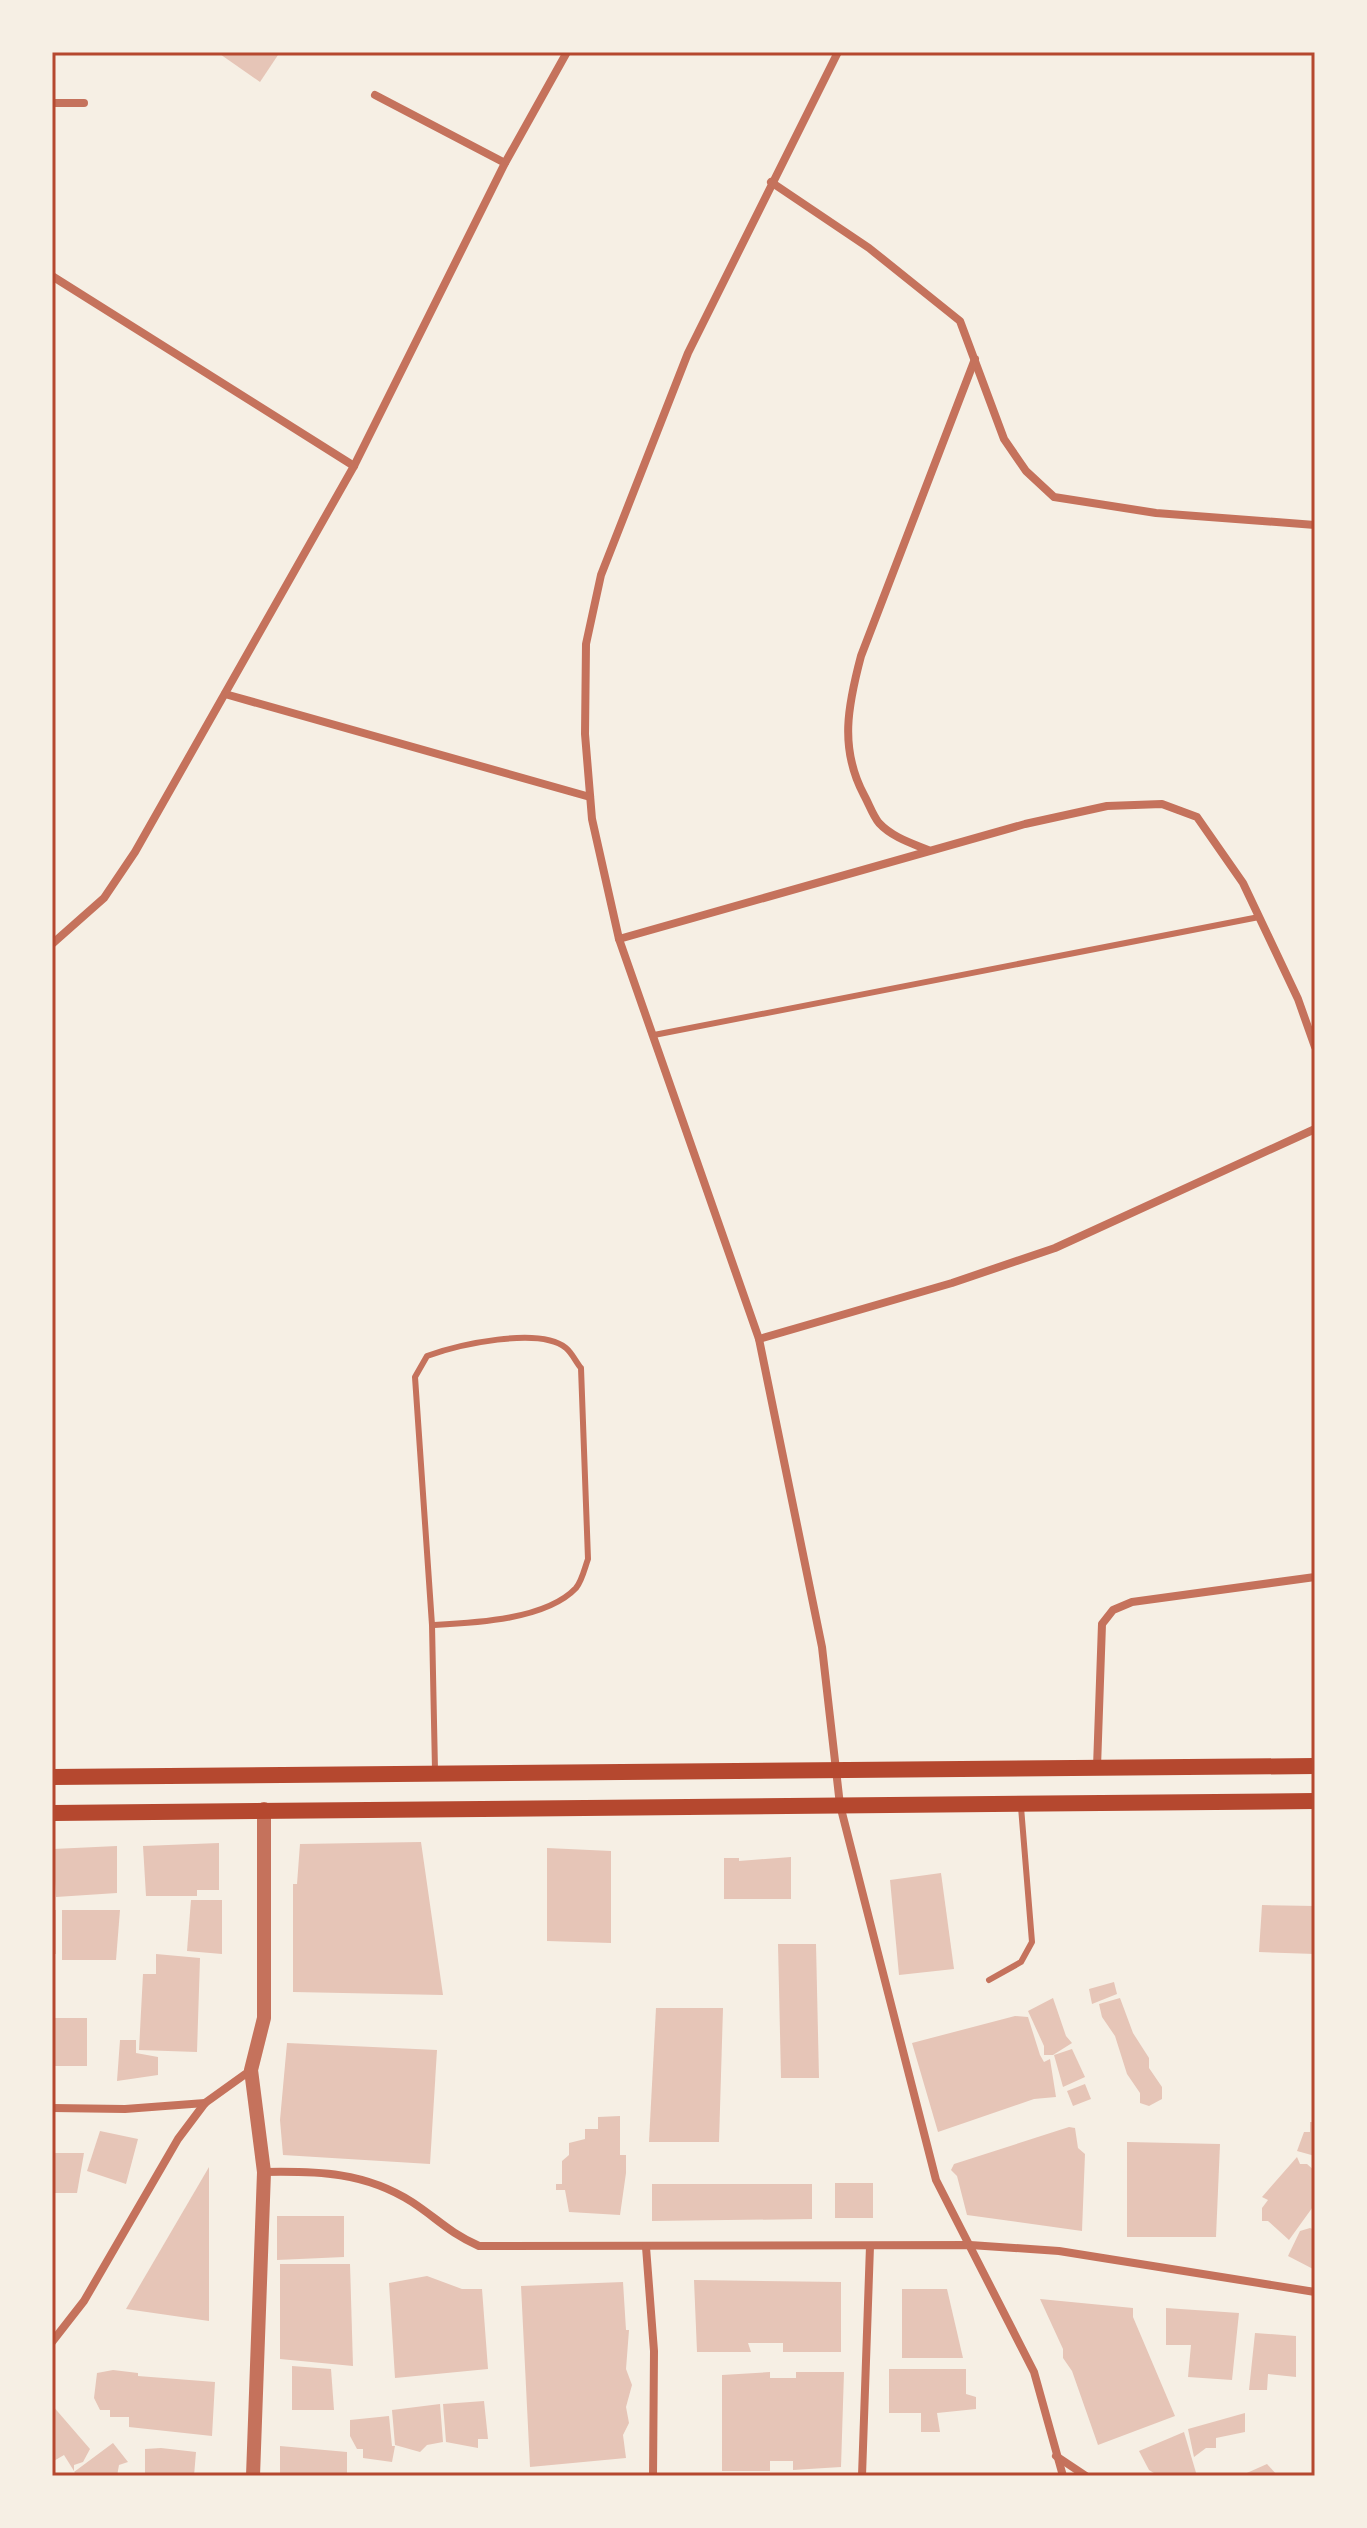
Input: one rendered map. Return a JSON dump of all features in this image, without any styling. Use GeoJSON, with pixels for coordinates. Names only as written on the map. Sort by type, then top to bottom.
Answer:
{"type":"FeatureCollection","features":[{"type":"Feature","properties":{"kind":"main road"},"geometry":{"type":"LineString","coordinates":[[52,1777],[1315,1766]]}},
{"type":"Feature","properties":{"kind":"main road"},"geometry":{"type":"LineString","coordinates":[[52,1813],[1315,1801]]}},
{"type":"Feature","properties":{"kind":"street"},"geometry":{"type":"LineString","coordinates":[[52,944],[84,918],[112,887],[135,852],[354,466],[505,163],[566,52]]}},
{"type":"Feature","properties":{"kind":"street"},"geometry":{"type":"LineString","coordinates":[[838,52],[688,353],[601,575],[586,644],[585,734],[590,797],[619,939],[759,1339],[822,1647],[840,1805],[936,2180],[1034,2372],[1063,2476]]}},
{"type":"Feature","properties":{"kind":"street"},"geometry":{"type":"LineString","coordinates":[[375,95],[505,163]]}},
{"type":"Feature","properties":{"kind":"street"},"geometry":{"type":"LineString","coordinates":[[52,103],[84,103]]}},
{"type":"Feature","properties":{"kind":"street"},"geometry":{"type":"LineString","coordinates":[[771,182],[869,248],[960,321],[1004,439],[1026,471],[1054,497],[1156,513],[1315,525]]}},
{"type":"Feature","properties":{"kind":"street"},"geometry":{"type":"LineString","coordinates":[[52,276],[354,466]]}},
{"type":"Feature","properties":{"kind":"street"},"geometry":{"type":"LineString","coordinates":[[928,850],[899,838],[878,822],[855,778],[846,737],[848,706],[861,656],[976,359]]}},
{"type":"Feature","properties":{"kind":"street"},"geometry":{"type":"LineString","coordinates":[[225,694],[590,797]]}},
{"type":"Feature","properties":{"kind":"street"},"geometry":{"type":"LineString","coordinates":[[619,939],[928,850],[1107,806],[1162,804],[1197,817],[1243,883],[1298,999],[1315,1047]]}},
{"type":"Feature","properties":{"kind":"street"},"geometry":{"type":"LineString","coordinates":[[759,1339],[952,1283],[1055,1248],[1315,1129]]}},
{"type":"Feature","properties":{"kind":"street"},"geometry":{"type":"LineString","coordinates":[[1097,1768],[1102,1624],[1113,1610],[1132,1602],[1315,1577]]}},
{"type":"Feature","properties":{"kind":"street"},"geometry":{"type":"LineString","coordinates":[[253,2476],[264,2172],[251,2070],[264,2018],[264,1809]]}},
{"type":"Feature","properties":{"kind":"street"},"geometry":{"type":"LineString","coordinates":[[52,2342],[84,2301],[171,2150],[205,2103],[251,2070]]}},
{"type":"Feature","properties":{"kind":"street"},"geometry":{"type":"LineString","coordinates":[[52,2108],[125,2109],[205,2103]]}},
{"type":"Feature","properties":{"kind":"street"},"geometry":{"type":"LineString","coordinates":[[264,2172],[321,2171],[359,2177],[389,2188],[416,2204],[451,2234],[479,2246],[970,2245],[1059,2251],[1315,2292]]}},
{"type":"Feature","properties":{"kind":"street"},"geometry":{"type":"LineString","coordinates":[[862,2476],[870,2246]]}},
{"type":"Feature","properties":{"kind":"street"},"geometry":{"type":"LineString","coordinates":[[646,2247],[654,2351],[653,2476]]}},
{"type":"Feature","properties":{"kind":"street"},"geometry":{"type":"LineString","coordinates":[[1055,2456],[1086,2476]]}},
{"type":"Feature","properties":{"kind":"lane"},"geometry":{"type":"LineString","coordinates":[[654,1035],[1259,917]]}},
{"type":"Feature","properties":{"kind":"lane"},"geometry":{"type":"LineString","coordinates":[[432,1625],[479,1623],[552,1605],[578,1586],[588,1559],[581,1368],[565,1347],[536,1338],[460,1344],[427,1356],[415,1377],[432,1625],[435,1774]]}},
{"type":"Feature","properties":{"kind":"lane"},"geometry":{"type":"LineString","coordinates":[[989,1980],[1021,1962],[1032,1942],[1021,1803]]}},
{"type":"Feature","properties":{"kind":"building"},"geometry":{"type":"Polygon","coordinates":[[[217,52],[280,52],[260,82],[217,52]]]}},
{"type":"Feature","properties":{"kind":"building"},"geometry":{"type":"Polygon","coordinates":[[[421,1842],[443,1995],[293,1992],[293,1884],[297,1884],[300,1844],[421,1842]]]}},
{"type":"Feature","properties":{"kind":"building"},"geometry":{"type":"Polygon","coordinates":[[[219,1843],[219,1890],[197,1890],[197,1896],[146,1896],[143,1846],[219,1843]]]}},
{"type":"Feature","properties":{"kind":"building"},"geometry":{"type":"Polygon","coordinates":[[[117,1846],[117,1893],[56,1897],[53,1849],[117,1846]]]}},
{"type":"Feature","properties":{"kind":"building"},"geometry":{"type":"Polygon","coordinates":[[[547,1848],[611,1851],[611,1943],[547,1941],[547,1848]]]}},
{"type":"Feature","properties":{"kind":"building"},"geometry":{"type":"Polygon","coordinates":[[[791,1857],[791,1899],[724,1899],[724,1858],[739,1858],[739,1861],[791,1857]]]}},
{"type":"Feature","properties":{"kind":"building"},"geometry":{"type":"Polygon","coordinates":[[[941,1873],[954,1969],[899,1975],[890,1880],[941,1873]]]}},
{"type":"Feature","properties":{"kind":"building"},"geometry":{"type":"Polygon","coordinates":[[[191,1900],[222,1900],[222,1954],[187,1951],[191,1900]]]}},
{"type":"Feature","properties":{"kind":"building"},"geometry":{"type":"Polygon","coordinates":[[[1262,1905],[1315,1906],[1315,1954],[1259,1952],[1262,1905]]]}},
{"type":"Feature","properties":{"kind":"building"},"geometry":{"type":"Polygon","coordinates":[[[52,1910],[56,1910],[56,1954],[52,1954],[52,1910]]]}},
{"type":"Feature","properties":{"kind":"building"},"geometry":{"type":"Polygon","coordinates":[[[62,1910],[120,1910],[116,1960],[62,1960],[62,1910]]]}},
{"type":"Feature","properties":{"kind":"building"},"geometry":{"type":"Polygon","coordinates":[[[778,1944],[816,1944],[819,2078],[781,2078],[778,1944]]]}},
{"type":"Feature","properties":{"kind":"building"},"geometry":{"type":"Polygon","coordinates":[[[156,1954],[200,1958],[197,2052],[139,2050],[143,1974],[156,1974],[156,1954]]]}},
{"type":"Feature","properties":{"kind":"building"},"geometry":{"type":"Polygon","coordinates":[[[1114,1982],[1117,1994],[1092,2004],[1089,1989],[1114,1982]]]}},
{"type":"Feature","properties":{"kind":"building"},"geometry":{"type":"Polygon","coordinates":[[[1053,1998],[1066,2036],[1072,2043],[1053,2055],[1044,2055],[1044,2046],[1028,2011],[1053,1998]]]}},
{"type":"Feature","properties":{"kind":"building"},"geometry":{"type":"Polygon","coordinates":[[[1120,1998],[1133,2033],[1149,2058],[1149,2068],[1162,2087],[1162,2099],[1149,2106],[1140,2103],[1140,2093],[1127,2074],[1115,2036],[1102,2017],[1099,2004],[1120,1998]]]}},
{"type":"Feature","properties":{"kind":"building"},"geometry":{"type":"Polygon","coordinates":[[[656,2008],[723,2008],[719,2142],[649,2142],[656,2008]]]}},
{"type":"Feature","properties":{"kind":"building"},"geometry":{"type":"Polygon","coordinates":[[[1015,2016],[1028,2017],[1040,2055],[1044,2062],[1050,2059],[1056,2097],[1034,2099],[938,2132],[912,2043],[1015,2016]]]}},
{"type":"Feature","properties":{"kind":"building"},"geometry":{"type":"Polygon","coordinates":[[[52,2018],[87,2018],[87,2066],[52,2066],[52,2018]]]}},
{"type":"Feature","properties":{"kind":"building"},"geometry":{"type":"Polygon","coordinates":[[[120,2040],[136,2040],[136,2053],[158,2057],[158,2075],[117,2081],[120,2040]]]}},
{"type":"Feature","properties":{"kind":"building"},"geometry":{"type":"Polygon","coordinates":[[[287,2043],[437,2050],[430,2164],[283,2155],[280,2120],[287,2043]]]}},
{"type":"Feature","properties":{"kind":"building"},"geometry":{"type":"Polygon","coordinates":[[[1072,2049],[1085,2077],[1063,2087],[1054,2055],[1072,2049]]]}},
{"type":"Feature","properties":{"kind":"building"},"geometry":{"type":"Polygon","coordinates":[[[1085,2084],[1091,2099],[1073,2106],[1067,2091],[1085,2084]]]}},
{"type":"Feature","properties":{"kind":"building"},"geometry":{"type":"Polygon","coordinates":[[[620,2116],[620,2155],[626,2155],[626,2173],[620,2215],[569,2212],[565,2190],[556,2190],[556,2184],[562,2184],[562,2161],[569,2155],[569,2143],[585,2139],[585,2129],[598,2129],[598,2117],[620,2116]]]}},
{"type":"Feature","properties":{"kind":"building"},"geometry":{"type":"Polygon","coordinates":[[[1310,2122],[1315,2122],[1315,2156],[1297,2151],[1304,2132],[1310,2132],[1310,2122]]]}},
{"type":"Feature","properties":{"kind":"building"},"geometry":{"type":"Polygon","coordinates":[[[1069,2127],[1075,2128],[1078,2148],[1085,2154],[1082,2231],[967,2215],[957,2176],[951,2170],[954,2164],[1069,2127]]]}},
{"type":"Feature","properties":{"kind":"building"},"geometry":{"type":"Polygon","coordinates":[[[100,2131],[138,2139],[126,2184],[87,2171],[100,2131]]]}},
{"type":"Feature","properties":{"kind":"building"},"geometry":{"type":"Polygon","coordinates":[[[1127,2142],[1220,2144],[1216,2237],[1127,2237],[1127,2142]]]}},
{"type":"Feature","properties":{"kind":"building"},"geometry":{"type":"Polygon","coordinates":[[[53,2153],[84,2153],[77,2193],[52,2193],[53,2153]]]}},
{"type":"Feature","properties":{"kind":"building"},"geometry":{"type":"Polygon","coordinates":[[[1297,2157],[1300,2164],[1307,2164],[1315,2171],[1315,2204],[1289,2240],[1268,2221],[1262,2221],[1262,2208],[1268,2200],[1262,2197],[1297,2157]]]}},
{"type":"Feature","properties":{"kind":"building"},"geometry":{"type":"Polygon","coordinates":[[[209,2167],[209,2321],[126,2309],[209,2167]]]}},
{"type":"Feature","properties":{"kind":"building"},"geometry":{"type":"Polygon","coordinates":[[[835,2183],[873,2183],[873,2218],[835,2218],[835,2183]]]}},
{"type":"Feature","properties":{"kind":"building"},"geometry":{"type":"Polygon","coordinates":[[[652,2184],[812,2184],[812,2219],[652,2221],[652,2184]]]}},
{"type":"Feature","properties":{"kind":"building"},"geometry":{"type":"Polygon","coordinates":[[[277,2216],[344,2216],[344,2257],[277,2260],[277,2216]]]}},
{"type":"Feature","properties":{"kind":"building"},"geometry":{"type":"Polygon","coordinates":[[[1315,2230],[1315,2270],[1288,2256],[1300,2231],[1315,2230]]]}},
{"type":"Feature","properties":{"kind":"building"},"geometry":{"type":"Polygon","coordinates":[[[280,2264],[350,2264],[353,2366],[280,2359],[280,2264]]]}},
{"type":"Feature","properties":{"kind":"building"},"geometry":{"type":"Polygon","coordinates":[[[427,2276],[462,2289],[482,2289],[488,2369],[395,2378],[389,2283],[427,2276]]]}},
{"type":"Feature","properties":{"kind":"building"},"geometry":{"type":"Polygon","coordinates":[[[694,2280],[841,2282],[841,2352],[783,2352],[783,2343],[748,2343],[751,2352],[697,2352],[694,2280]]]}},
{"type":"Feature","properties":{"kind":"building"},"geometry":{"type":"Polygon","coordinates":[[[623,2282],[626,2330],[629,2330],[626,2369],[632,2385],[626,2407],[629,2423],[623,2435],[626,2458],[530,2467],[521,2286],[623,2282]]]}},
{"type":"Feature","properties":{"kind":"building"},"geometry":{"type":"Polygon","coordinates":[[[902,2289],[947,2289],[963,2358],[902,2358],[902,2289]]]}},
{"type":"Feature","properties":{"kind":"building"},"geometry":{"type":"Polygon","coordinates":[[[1040,2299],[1133,2308],[1133,2317],[1175,2416],[1098,2445],[1072,2371],[1063,2358],[1063,2349],[1040,2299]]]}},
{"type":"Feature","properties":{"kind":"building"},"geometry":{"type":"Polygon","coordinates":[[[1166,2308],[1239,2313],[1232,2380],[1188,2377],[1191,2345],[1166,2345],[1166,2308]]]}},
{"type":"Feature","properties":{"kind":"building"},"geometry":{"type":"Polygon","coordinates":[[[1255,2333],[1296,2336],[1296,2377],[1268,2374],[1267,2390],[1249,2390],[1255,2333]]]}},
{"type":"Feature","properties":{"kind":"building"},"geometry":{"type":"Polygon","coordinates":[[[292,2366],[331,2369],[334,2410],[292,2410],[292,2366]]]}},
{"type":"Feature","properties":{"kind":"building"},"geometry":{"type":"Polygon","coordinates":[[[889,2369],[966,2369],[966,2394],[976,2397],[976,2409],[937,2413],[940,2432],[921,2432],[921,2413],[889,2413],[889,2369]]]}},
{"type":"Feature","properties":{"kind":"building"},"geometry":{"type":"Polygon","coordinates":[[[113,2370],[138,2373],[138,2376],[215,2382],[212,2436],[129,2427],[129,2417],[110,2417],[110,2410],[100,2410],[94,2398],[97,2373],[113,2370]]]}},
{"type":"Feature","properties":{"kind":"building"},"geometry":{"type":"Polygon","coordinates":[[[770,2372],[770,2378],[796,2378],[796,2372],[844,2372],[841,2467],[793,2470],[793,2461],[770,2461],[770,2471],[722,2471],[722,2375],[770,2372]]]}},
{"type":"Feature","properties":{"kind":"building"},"geometry":{"type":"Polygon","coordinates":[[[484,2401],[488,2439],[478,2439],[478,2448],[446,2442],[443,2404],[484,2401]]]}},
{"type":"Feature","properties":{"kind":"building"},"geometry":{"type":"Polygon","coordinates":[[[440,2404],[443,2442],[427,2445],[420,2452],[395,2445],[392,2410],[440,2404]]]}},
{"type":"Feature","properties":{"kind":"building"},"geometry":{"type":"Polygon","coordinates":[[[52,2405],[90,2449],[83,2462],[74,2465],[74,2471],[64,2455],[52,2462],[52,2405]]]}},
{"type":"Feature","properties":{"kind":"building"},"geometry":{"type":"Polygon","coordinates":[[[1245,2413],[1245,2432],[1216,2438],[1216,2448],[1206,2448],[1194,2457],[1188,2429],[1245,2413]]]}},
{"type":"Feature","properties":{"kind":"building"},"geometry":{"type":"Polygon","coordinates":[[[389,2416],[392,2446],[395,2446],[392,2462],[363,2458],[363,2449],[357,2449],[350,2436],[350,2420],[389,2416]]]}},
{"type":"Feature","properties":{"kind":"building"},"geometry":{"type":"Polygon","coordinates":[[[1184,2432],[1197,2476],[1159,2476],[1149,2470],[1139,2451],[1184,2432]]]}},
{"type":"Feature","properties":{"kind":"building"},"geometry":{"type":"Polygon","coordinates":[[[113,2443],[128,2462],[119,2465],[117,2476],[78,2476],[74,2472],[113,2443]]]}},
{"type":"Feature","properties":{"kind":"building"},"geometry":{"type":"Polygon","coordinates":[[[280,2446],[347,2452],[347,2476],[280,2476],[280,2446]]]}},
{"type":"Feature","properties":{"kind":"building"},"geometry":{"type":"Polygon","coordinates":[[[145,2449],[196,2452],[194,2476],[145,2476],[145,2449]]]}},
{"type":"Feature","properties":{"kind":"building"},"geometry":{"type":"Polygon","coordinates":[[[1267,2464],[1278,2476],[1240,2476],[1267,2464]]]}}]}
